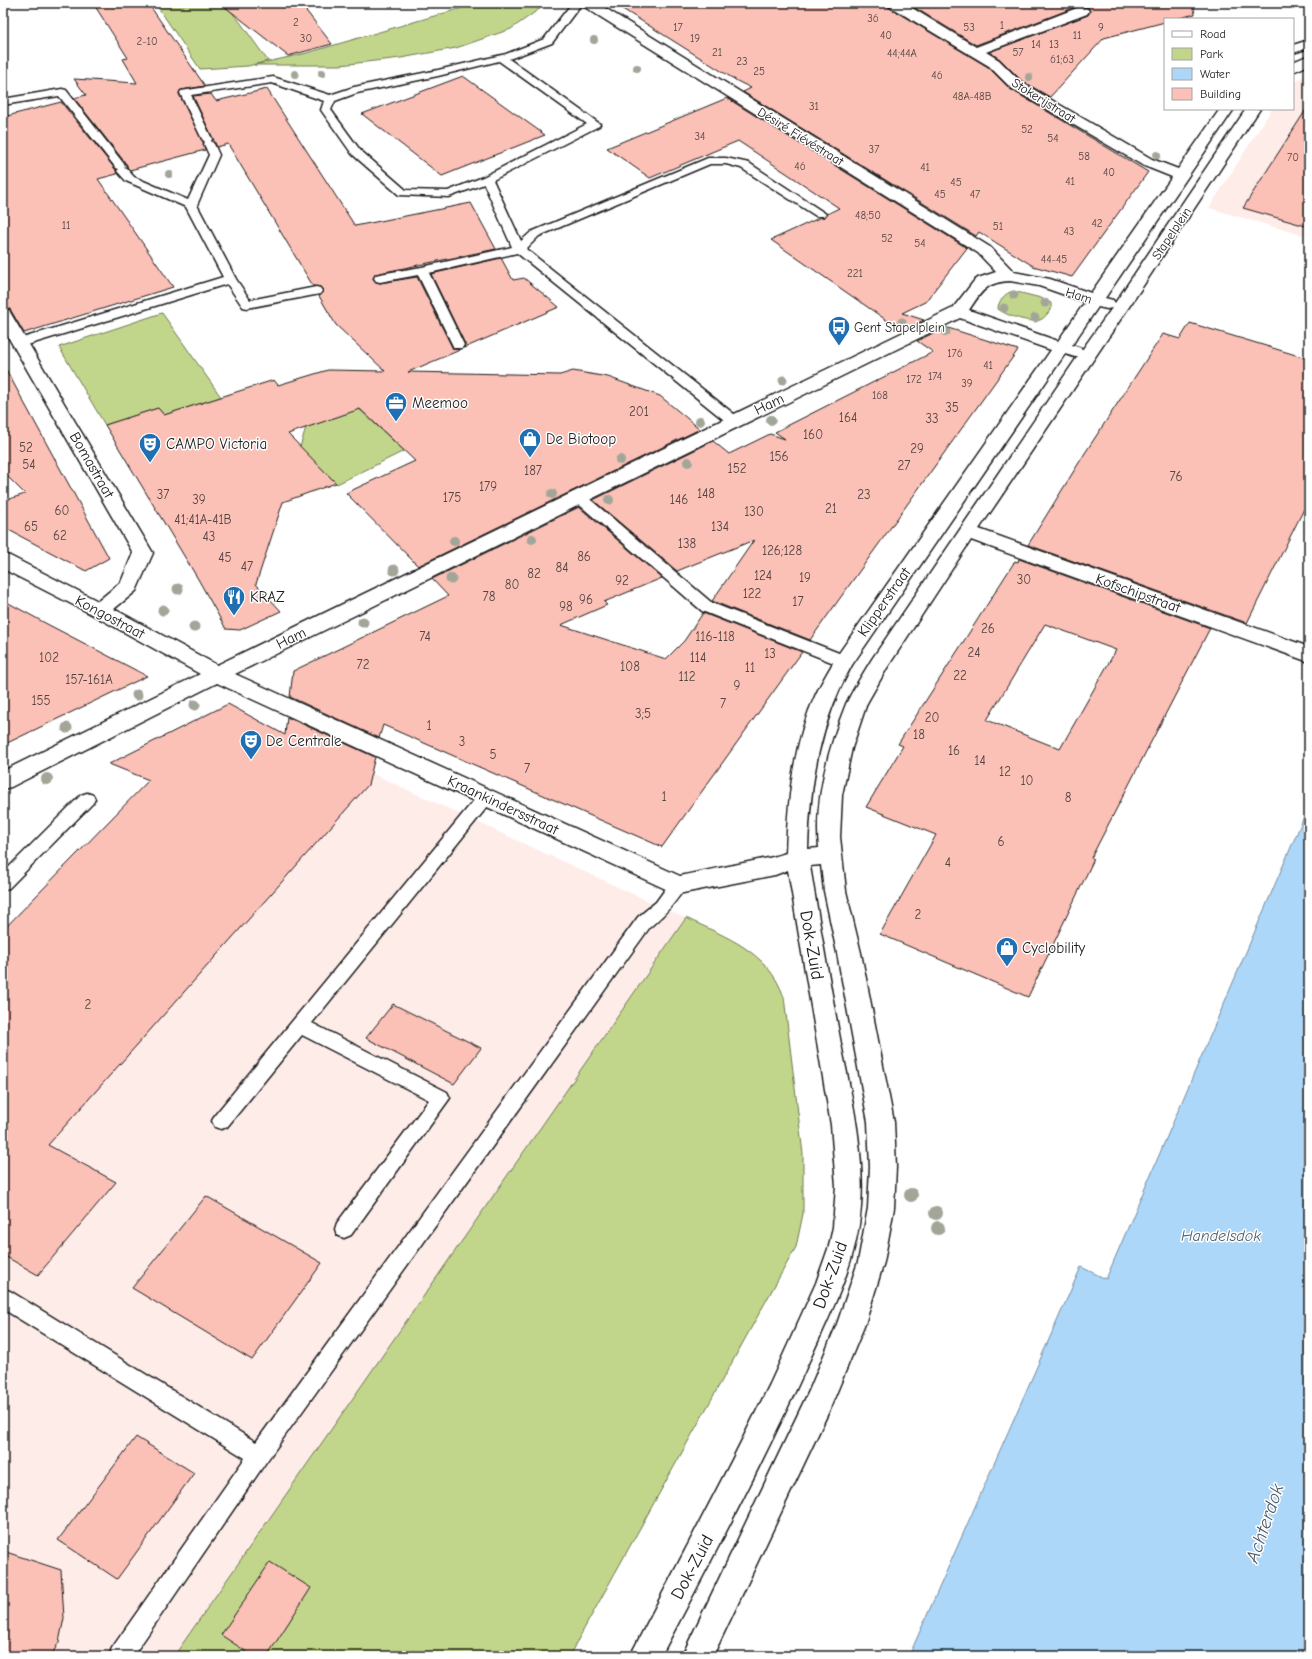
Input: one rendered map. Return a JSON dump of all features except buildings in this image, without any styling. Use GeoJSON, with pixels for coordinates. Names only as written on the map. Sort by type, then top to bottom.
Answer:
{"type":"FeatureCollection","features":[{"type":"Feature","properties":{"kind":"street","name":"Désiré Fiévéstraat"},"geometry":{"type":"LineString","coordinates":[[588,3],[984,250],[1008,275]]}},
{"type":"Feature","properties":{"kind":"street","name":"Stokerijstraat"},"geometry":{"type":"LineString","coordinates":[[894,3],[994,63],[1016,85],[1147,162],[1180,175]]}},
{"type":"Feature","properties":{"kind":"street"},"geometry":{"type":"LineString","coordinates":[[975,52],[1082,11]]}},
{"type":"Feature","properties":{"kind":"street"},"geometry":{"type":"LineString","coordinates":[[1294,49],[1309,44]]}},
{"type":"Feature","properties":{"kind":"street"},"geometry":{"type":"LineString","coordinates":[[1294,67],[1309,59]]}},
{"type":"Feature","properties":{"kind":"street","name":"Stapelplein"},"geometry":{"type":"LineString","coordinates":[[1061,347],[1226,110]]}},
{"type":"Feature","properties":{"kind":"street","name":"Stapelplein"},"geometry":{"type":"LineString","coordinates":[[1087,356],[1253,110]]}},
{"type":"Feature","properties":{"kind":"street"},"geometry":{"type":"LineString","coordinates":[[1133,243],[1159,251]]}},
{"type":"Feature","properties":{"kind":"street","name":"Ham"},"geometry":{"type":"LineString","coordinates":[[3,780],[959,312],[978,286],[985,280],[995,276],[1008,275],[1023,277],[1120,308]]}},
{"type":"Feature","properties":{"kind":"street"},"geometry":{"type":"LineString","coordinates":[[959,312],[984,322],[1087,356]]}},
{"type":"Feature","properties":{"kind":"street","name":"Bomastraat"},"geometry":{"type":"LineString","coordinates":[[3,314],[143,553],[129,586],[100,610]]}},
{"type":"Feature","properties":{"kind":"street","name":"Klipperstraat"},"geometry":{"type":"LineString","coordinates":[[797,858],[797,831],[802,777],[812,733],[824,699],[844,661],[1061,347]]}},
{"type":"Feature","properties":{"kind":"street","name":"Klipperstraat"},"geometry":{"type":"LineString","coordinates":[[849,953],[835,891],[829,837],[831,795],[841,748],[857,702],[879,664],[1087,356]]}},
{"type":"Feature","properties":{"kind":"street","name":"Kofschipstraat"},"geometry":{"type":"LineString","coordinates":[[967,532],[1309,655]]}},
{"type":"Feature","properties":{"kind":"street","name":"Kongostraat"},"geometry":{"type":"LineString","coordinates":[[3,561],[100,610],[217,674]]}},
{"type":"Feature","properties":{"kind":"street","name":"Kraankindersstraat"},"geometry":{"type":"LineString","coordinates":[[217,674],[678,885]]}},
{"type":"Feature","properties":{"kind":"street"},"geometry":{"type":"LineString","coordinates":[[678,885],[775,866],[797,858],[831,856]]}},
{"type":"Feature","properties":{"kind":"street","name":"Dok-Zuid"},"geometry":{"type":"LineString","coordinates":[[645,1656],[730,1494],[785,1383],[829,1286],[843,1242],[848,1208],[849,1167],[843,1115],[797,858]]}},
{"type":"Feature","properties":{"kind":"street","name":"Dok-Zuid"},"geometry":{"type":"LineString","coordinates":[[697,1656],[819,1400],[851,1324],[871,1262],[881,1208],[883,1166],[881,1122],[849,953]]}},
{"type":"Feature","properties":{"kind":"lane"},"geometry":{"type":"LineString","coordinates":[[191,205],[214,155],[185,93],[272,80],[330,99],[354,90],[438,73],[501,58],[548,41],[577,3]]}},
{"type":"Feature","properties":{"kind":"lane"},"geometry":{"type":"LineString","coordinates":[[330,99],[326,110],[356,152],[403,193],[449,194],[487,179],[595,124],[501,58]]}},
{"type":"Feature","properties":{"kind":"lane"},"geometry":{"type":"LineString","coordinates":[[3,102],[62,92],[130,179],[191,205],[230,279],[247,304],[316,291]]}},
{"type":"Feature","properties":{"kind":"lane"},"geometry":{"type":"LineString","coordinates":[[380,278],[422,271],[519,250],[535,234],[708,161],[726,161],[745,165],[820,214]]}},
{"type":"Feature","properties":{"kind":"lane"},"geometry":{"type":"LineString","coordinates":[[487,179],[519,250],[734,421]]}},
{"type":"Feature","properties":{"kind":"lane"},"geometry":{"type":"LineString","coordinates":[[422,271],[458,345]]}},
{"type":"Feature","properties":{"kind":"lane"},"geometry":{"type":"LineString","coordinates":[[20,343],[230,279]]}},
{"type":"Feature","properties":{"kind":"lane"},"geometry":{"type":"LineString","coordinates":[[580,498],[707,607],[844,661]]}},
{"type":"Feature","properties":{"kind":"lane"},"geometry":{"type":"LineString","coordinates":[[221,1121],[486,797]]}},
{"type":"Feature","properties":{"kind":"lane"},"geometry":{"type":"LineString","coordinates":[[3,883],[87,800]]}},
{"type":"Feature","properties":{"kind":"lane"},"geometry":{"type":"LineString","coordinates":[[120,1656],[259,1455],[644,922],[662,907],[678,885]]}},
{"type":"Feature","properties":{"kind":"lane"},"geometry":{"type":"LineString","coordinates":[[299,1025],[441,1098],[344,1229]]}},
{"type":"Feature","properties":{"kind":"lane"},"geometry":{"type":"LineString","coordinates":[[3,1298],[259,1455]]}},
{"type":"Feature","properties":{"kind":"shaded area"},"geometry":{"type":"Polygon","coordinates":[[[1309,72],[1309,237],[1209,208],[1271,110],[1294,110],[1294,83],[1309,72]]]}},
{"type":"Feature","properties":{"kind":"shaded area"},"geometry":{"type":"Polygon","coordinates":[[[371,773],[739,943],[765,963],[779,985],[784,997],[803,1154],[803,1214],[796,1247],[569,1656],[3,1656],[3,1255],[39,1275],[116,1182],[48,1145],[367,785],[371,773]]]}},
{"type":"Feature","properties":{"kind":"green space"},"geometry":{"type":"Polygon","coordinates":[[[155,3],[224,3],[240,22],[268,61],[248,66],[200,69],[155,3]]]}},
{"type":"Feature","properties":{"kind":"green space"},"geometry":{"type":"Polygon","coordinates":[[[479,3],[548,3],[511,29],[456,48],[401,58],[340,65],[254,65],[307,53],[479,3]]]}},
{"type":"Feature","properties":{"kind":"green space"},"geometry":{"type":"Polygon","coordinates":[[[1013,291],[1041,298],[1051,303],[1051,309],[1043,318],[1036,321],[1025,320],[1006,314],[998,309],[998,306],[1002,298],[1013,291]]]}},
{"type":"Feature","properties":{"kind":"green space"},"geometry":{"type":"Polygon","coordinates":[[[162,313],[221,397],[164,415],[158,408],[105,425],[59,347],[162,313]]]}},
{"type":"Feature","properties":{"kind":"green space"},"geometry":{"type":"Polygon","coordinates":[[[359,409],[404,451],[337,484],[300,447],[306,427],[359,409]]]}},
{"type":"Feature","properties":{"kind":"green space"},"geometry":{"type":"Polygon","coordinates":[[[686,918],[730,939],[757,957],[768,968],[777,981],[784,997],[803,1154],[803,1214],[796,1247],[569,1656],[174,1656],[686,918]]]}},
{"type":"Feature","properties":{"kind":"water"},"geometry":{"type":"Polygon","coordinates":[[[1309,805],[1309,1656],[909,1656],[1081,1267],[1106,1279],[1309,805]]]}},
{"type":"Feature","properties":{"kind":"place","name":"Gent Stapelplein"},"geometry":{"type":"Point","coordinates":[839,346]}},
{"type":"Feature","properties":{"kind":"place","name":"Meemoo"},"geometry":{"type":"Point","coordinates":[396,422]}},
{"type":"Feature","properties":{"kind":"place","name":"De Biotoop"},"geometry":{"type":"Point","coordinates":[530,458]}},
{"type":"Feature","properties":{"kind":"place","name":"CAMPO Victoria"},"geometry":{"type":"Point","coordinates":[150,464]}},
{"type":"Feature","properties":{"kind":"place","name":"KRAZ"},"geometry":{"type":"Point","coordinates":[234,616]}},
{"type":"Feature","properties":{"kind":"place","name":"De Centrale"},"geometry":{"type":"Point","coordinates":[251,760]}},
{"type":"Feature","properties":{"kind":"place","name":"Cyclobility"},"geometry":{"type":"Point","coordinates":[1007,968]}},
{"type":"Feature","properties":{"kind":"water label","name":"Handelsdok"},"geometry":{"type":"Point","coordinates":[1221,1235]}},
{"type":"Feature","properties":{"kind":"water label","name":"Achterdok"},"geometry":{"type":"Point","coordinates":[1264,1523]}}]}
